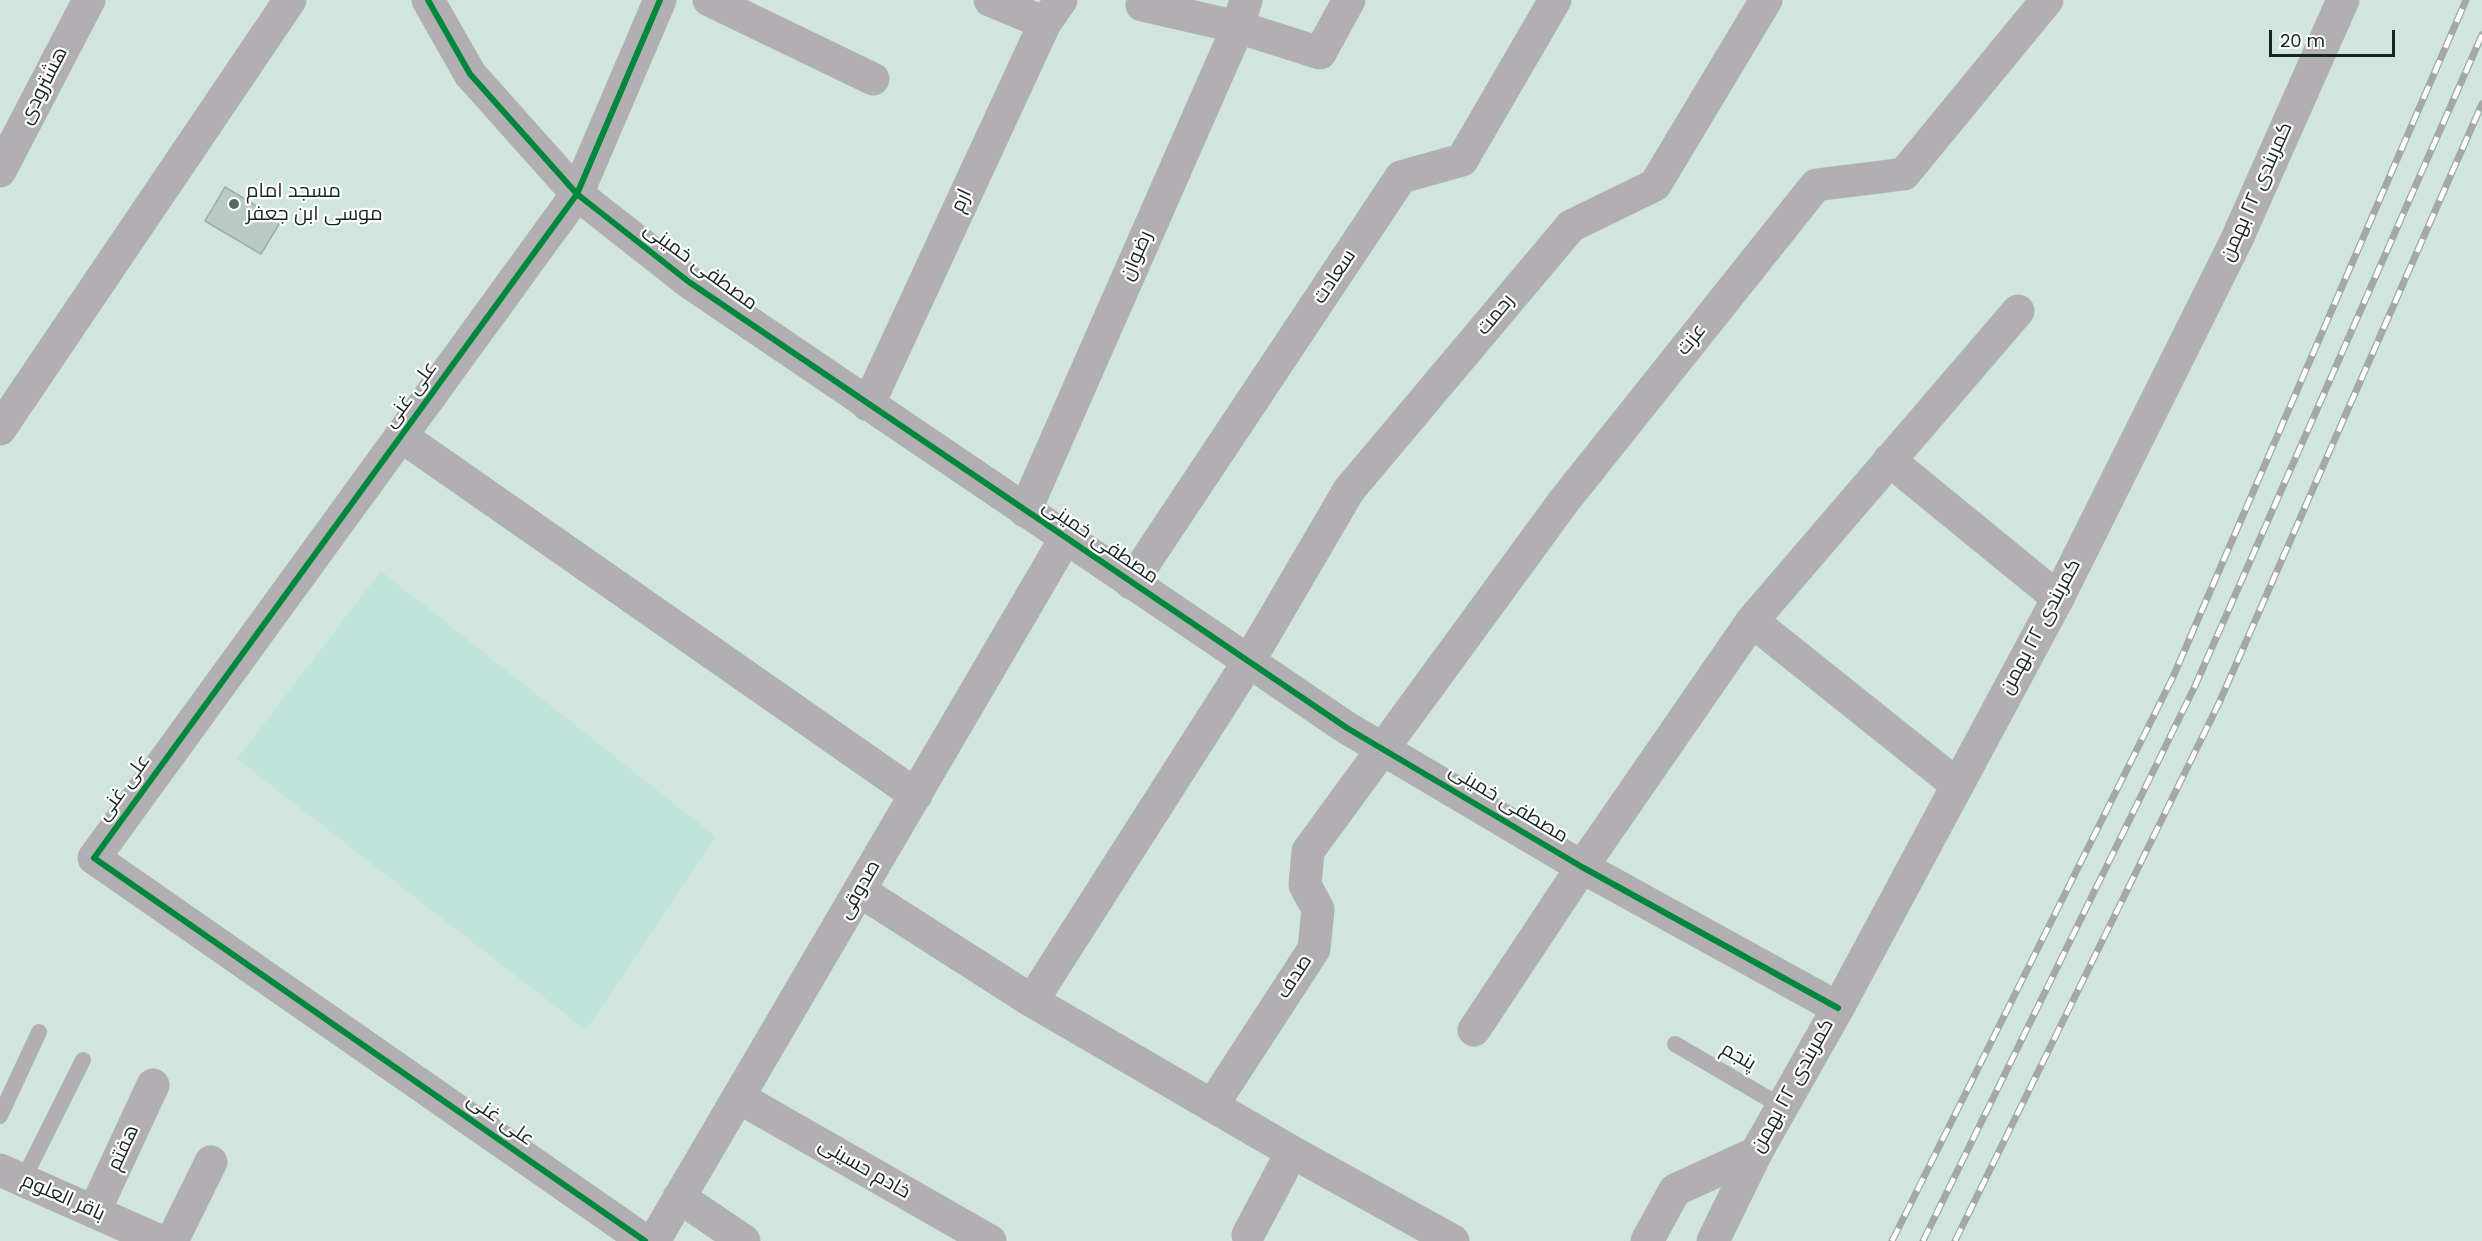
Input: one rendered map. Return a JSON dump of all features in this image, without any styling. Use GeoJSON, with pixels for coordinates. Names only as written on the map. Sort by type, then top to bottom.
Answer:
{"type":"FeatureCollection","features":[{"type":"Feature","properties":{"kind":"street","name":"هشترودی"},"geometry":{"type":"LineString","coordinates":[[0,171],[89,0]]}},
{"type":"Feature","properties":{"kind":"street"},"geometry":{"type":"LineString","coordinates":[[0,429],[290,0]]}},
{"type":"Feature","properties":{"kind":"street","name":"مصطفی خمینی"},"geometry":{"type":"LineString","coordinates":[[428,0],[470,74],[577,194],[689,282],[1347,728],[1582,867],[1838,1008]]}},
{"type":"Feature","properties":{"kind":"street","name":"علی غنی"},"geometry":{"type":"LineString","coordinates":[[645,1241],[94,858],[577,194],[660,0]]}},
{"type":"Feature","properties":{"kind":"street"},"geometry":{"type":"LineString","coordinates":[[709,0],[873,79]]}},
{"type":"Feature","properties":{"kind":"street"},"geometry":{"type":"LineString","coordinates":[[990,0],[1053,12]]}},
{"type":"Feature","properties":{"kind":"street"},"geometry":{"type":"LineString","coordinates":[[1139,2],[1242,14],[1320,53],[1349,0]]}},
{"type":"Feature","properties":{"kind":"street","name":"سعادت"},"geometry":{"type":"LineString","coordinates":[[1131,583],[1401,177],[1462,160],[1555,0]]}},
{"type":"Feature","properties":{"kind":"street","name":"رحمت"},"geometry":{"type":"LineString","coordinates":[[1032,1001],[1249,662],[1349,490],[1571,226],[1655,185],[1766,0]]}},
{"type":"Feature","properties":{"kind":"street","name":"عزت"},"geometry":{"type":"LineString","coordinates":[[1383,748],[1564,501],[1816,185],[1904,174],[2047,0]]}},
{"type":"Feature","properties":{"kind":"street","name":"کمربندی ۲۲ بهمن"},"geometry":{"type":"LineString","coordinates":[[1713,1241],[1756,1152],[1838,1008],[1956,784],[2058,598],[2236,241],[2343,0]]}},
{"type":"Feature","properties":{"kind":"street","name":"ارم"},"geometry":{"type":"LineString","coordinates":[[868,405],[1053,12]]}},
{"type":"Feature","properties":{"kind":"street","name":"رضوان"},"geometry":{"type":"LineString","coordinates":[[1025,511],[1242,14]]}},
{"type":"Feature","properties":{"kind":"street"},"geometry":{"type":"LineString","coordinates":[[1474,1030],[1582,867],[1752,621],[2018,311]]}},
{"type":"Feature","properties":{"kind":"street"},"geometry":{"type":"LineString","coordinates":[[401,436],[915,795]]}},
{"type":"Feature","properties":{"kind":"street"},"geometry":{"type":"LineString","coordinates":[[1888,460],[2058,598]]}},
{"type":"Feature","properties":{"kind":"street","name":"صدوقی"},"geometry":{"type":"LineString","coordinates":[[654,1241],[1065,539]]}},
{"type":"Feature","properties":{"kind":"street"},"geometry":{"type":"LineString","coordinates":[[1752,621],[1956,784]]}},
{"type":"Feature","properties":{"kind":"street","name":"صدف"},"geometry":{"type":"LineString","coordinates":[[1212,1106],[1314,949],[1318,909],[1305,885],[1308,851],[1383,748]]}},
{"type":"Feature","properties":{"kind":"street"},"geometry":{"type":"LineString","coordinates":[[860,891],[1032,1001],[1449,1240]]}},
{"type":"Feature","properties":{"kind":"street","name":"هفتم"},"geometry":{"type":"LineString","coordinates":[[94,1212],[153,1085]]}},
{"type":"Feature","properties":{"kind":"street","name":"خادم حسینی"},"geometry":{"type":"LineString","coordinates":[[738,1097],[990,1241]]}},
{"type":"Feature","properties":{"kind":"street"},"geometry":{"type":"LineString","coordinates":[[1248,1235],[1292,1152]]}},
{"type":"Feature","properties":{"kind":"street"},"geometry":{"type":"LineString","coordinates":[[1647,1241],[1676,1190],[1756,1152]]}},
{"type":"Feature","properties":{"kind":"street"},"geometry":{"type":"LineString","coordinates":[[159,1240],[211,1162]]}},
{"type":"Feature","properties":{"kind":"street","name":"باقر العلوم"},"geometry":{"type":"LineString","coordinates":[[12,1175],[159,1240]]}},
{"type":"Feature","properties":{"kind":"street"},"geometry":{"type":"LineString","coordinates":[[679,1197],[744,1241]]}},
{"type":"Feature","properties":{"kind":"lane"},"geometry":{"type":"LineString","coordinates":[[0,1116],[39,1032]]}},
{"type":"Feature","properties":{"kind":"lane","name":"پنجم"},"geometry":{"type":"LineString","coordinates":[[1675,1044],[1781,1106]]}},
{"type":"Feature","properties":{"kind":"lane"},"geometry":{"type":"LineString","coordinates":[[12,1175],[83,1060]]}},
{"type":"Feature","properties":{"kind":"shaded area"},"geometry":{"type":"Polygon","coordinates":[[[381,571],[716,837],[586,1030],[237,759],[381,571]]]}},
{"type":"Feature","properties":{"kind":"building","name":"مسجد امام موسی ابن جعفر"},"geometry":{"type":"Polygon","coordinates":[[[225,187],[281,221],[261,254],[205,221],[225,187]]]}},
{"type":"Feature","properties":{"kind":"railway"},"geometry":{"type":"LineString","coordinates":[[1892,1241],[2173,677],[2466,0]]}},
{"type":"Feature","properties":{"kind":"railway"},"geometry":{"type":"LineString","coordinates":[[1923,1241],[2195,686],[2482,35]]}},
{"type":"Feature","properties":{"kind":"railway"},"geometry":{"type":"LineString","coordinates":[[1955,1241],[2219,703],[2482,104]]}},
{"type":"Feature","properties":{"kind":"cycle path"},"geometry":{"type":"LineString","coordinates":[[428,0],[470,74],[577,194],[689,282],[1347,728],[1582,867],[1838,1008]]}},
{"type":"Feature","properties":{"kind":"cycle path"},"geometry":{"type":"LineString","coordinates":[[645,1241],[94,858],[577,194],[660,0]]}},
{"type":"Feature","properties":{"kind":"place","name":"مسجد امام موسی ابن جعفر"},"geometry":{"type":"Point","coordinates":[234,204]}}]}
